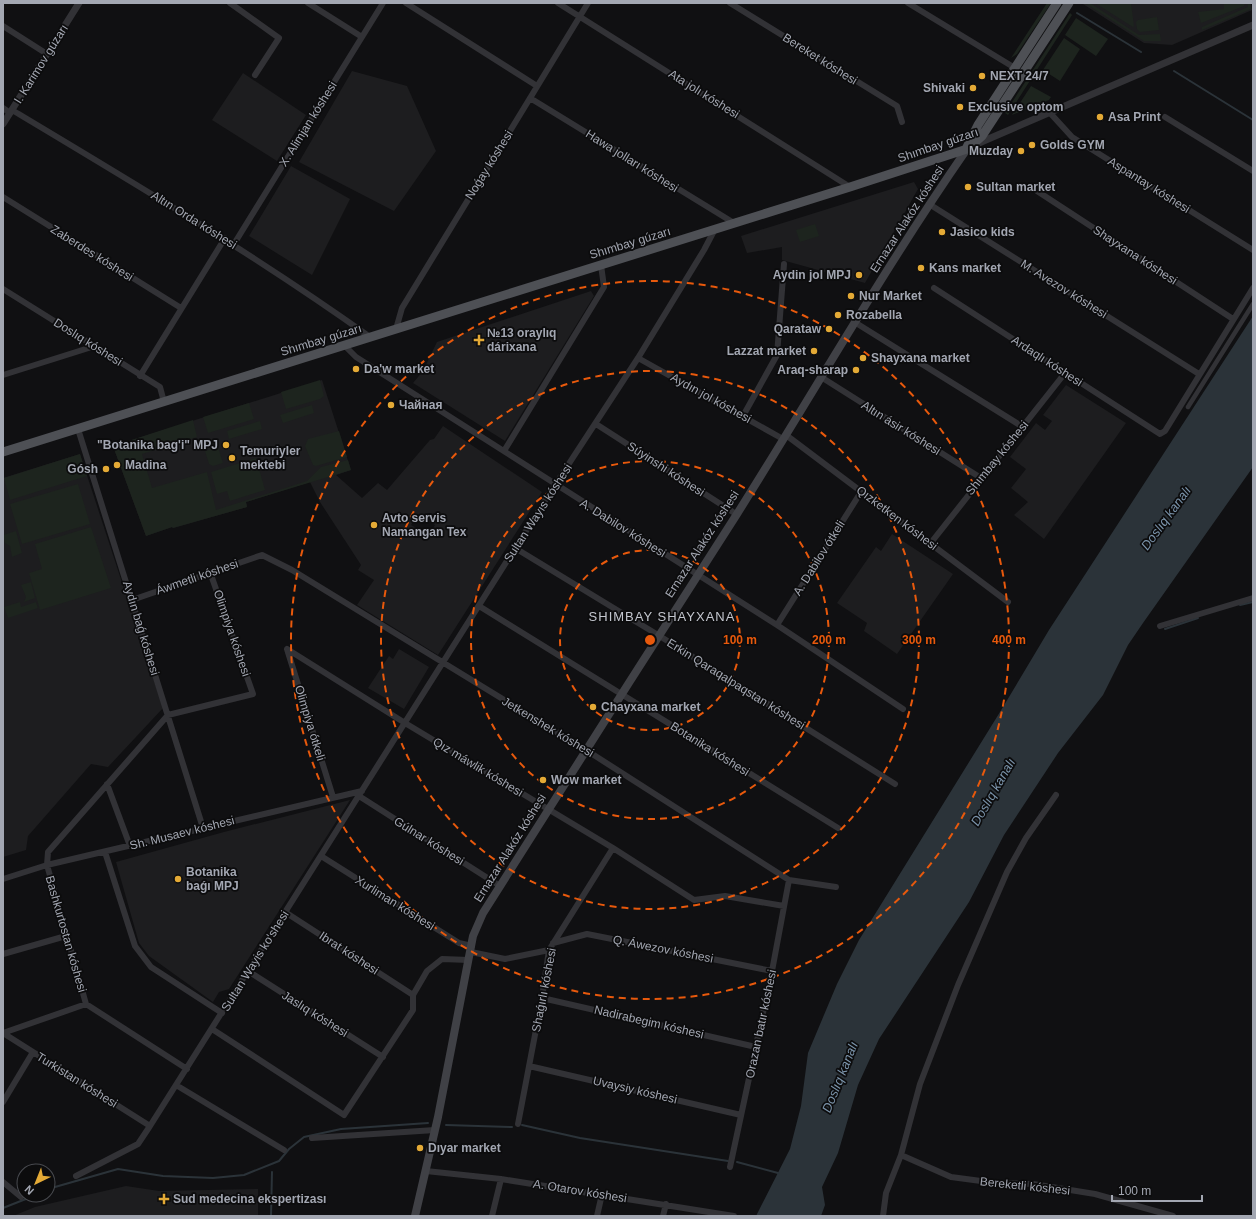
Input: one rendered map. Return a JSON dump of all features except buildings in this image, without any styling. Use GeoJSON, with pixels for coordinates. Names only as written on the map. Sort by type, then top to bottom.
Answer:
{"type":"FeatureCollection","features":[{"type":"Feature","properties":{"kind":"main road","name":"Ernazar Alakóz kóshesi"},"geometry":{"type":"LineString","coordinates":[[415,1216],[435,1130],[473,936],[483,913],[736,514],[929,204],[967,149],[974,130],[1057,3]]}},
{"type":"Feature","properties":{"kind":"main road","name":"Ernazar Alakóz kóshesi"},"geometry":{"type":"LineString","coordinates":[[967,149],[982,136],[1069,3]]}},
{"type":"Feature","properties":{"kind":"main road","name":"Shımbay gúzarı"},"geometry":{"type":"LineString","coordinates":[[3,452],[967,149]]}},
{"type":"Feature","properties":{"kind":"street","name":"I. Karimov gúzarı"},"geometry":{"type":"LineString","coordinates":[[3,124],[79,3]]}},
{"type":"Feature","properties":{"kind":"street"},"geometry":{"type":"LineString","coordinates":[[230,3],[279,38],[255,75]]}},
{"type":"Feature","properties":{"kind":"street"},"geometry":{"type":"LineString","coordinates":[[308,3],[362,37]]}},
{"type":"Feature","properties":{"kind":"street","name":"X. Alimjan kóshesi"},"geometry":{"type":"LineString","coordinates":[[234,244],[383,3]]}},
{"type":"Feature","properties":{"kind":"street"},"geometry":{"type":"LineString","coordinates":[[406,3],[538,86]]}},
{"type":"Feature","properties":{"kind":"street","name":"Ata jolı kóshesi"},"geometry":{"type":"LineString","coordinates":[[558,3],[850,187]]}},
{"type":"Feature","properties":{"kind":"street","name":"Noǵay kóshesi"},"geometry":{"type":"LineString","coordinates":[[396,329],[402,308],[588,3]]}},
{"type":"Feature","properties":{"kind":"street","name":"Bereket kóshesi"},"geometry":{"type":"LineString","coordinates":[[730,3],[897,106],[902,122]]}},
{"type":"Feature","properties":{"kind":"street"},"geometry":{"type":"LineString","coordinates":[[908,3],[1015,68]]}},
{"type":"Feature","properties":{"kind":"street","name":"Shımbay gúzarı"},"geometry":{"type":"LineString","coordinates":[[967,149],[1051,114],[1253,25]]}},
{"type":"Feature","properties":{"kind":"street"},"geometry":{"type":"LineString","coordinates":[[3,26],[47,54]]}},
{"type":"Feature","properties":{"kind":"street","name":"Hawa jolları kóshesi"},"geometry":{"type":"LineString","coordinates":[[530,98],[734,223]]}},
{"type":"Feature","properties":{"kind":"street","name":"Altın Orda kóshesi"},"geometry":{"type":"LineString","coordinates":[[3,108],[234,244],[310,294],[370,337]]}},
{"type":"Feature","properties":{"kind":"street","name":"Aspantay kóshesi"},"geometry":{"type":"LineString","coordinates":[[1051,114],[1072,137],[1253,250]]}},
{"type":"Feature","properties":{"kind":"street"},"geometry":{"type":"LineString","coordinates":[[1165,116],[1253,171]]}},
{"type":"Feature","properties":{"kind":"street","name":"Shayxana kóshesi"},"geometry":{"type":"LineString","coordinates":[[1037,191],[1233,319]]}},
{"type":"Feature","properties":{"kind":"street","name":"Zaberdes kóshesi"},"geometry":{"type":"LineString","coordinates":[[3,197],[182,308]]}},
{"type":"Feature","properties":{"kind":"street","name":"M. Avezov kóshesi"},"geometry":{"type":"LineString","coordinates":[[929,204],[1199,374]]}},
{"type":"Feature","properties":{"kind":"street","name":"Sultan Wayıs kóshesi"},"geometry":{"type":"LineString","coordinates":[[360,794],[555,485],[638,358],[704,250],[715,229]]}},
{"type":"Feature","properties":{"kind":"street"},"geometry":{"type":"LineString","coordinates":[[140,376],[224,238]]}},
{"type":"Feature","properties":{"kind":"street"},"geometry":{"type":"LineString","coordinates":[[743,416],[777,355],[784,264]]}},
{"type":"Feature","properties":{"kind":"street"},"geometry":{"type":"LineString","coordinates":[[504,451],[604,286],[600,265]]}},
{"type":"Feature","properties":{"kind":"street","name":"Ardaqlı kóshesi"},"geometry":{"type":"LineString","coordinates":[[934,288],[1160,434],[1165,431],[1199,374]]}},
{"type":"Feature","properties":{"kind":"street"},"geometry":{"type":"LineString","coordinates":[[1199,374],[1253,288]]}},
{"type":"Feature","properties":{"kind":"street","name":"Doslıq kóshesi"},"geometry":{"type":"LineString","coordinates":[[3,289],[160,388],[164,402]]}},
{"type":"Feature","properties":{"kind":"street"},"geometry":{"type":"LineString","coordinates":[[1188,407],[1253,304]]}},
{"type":"Feature","properties":{"kind":"street"},"geometry":{"type":"LineString","coordinates":[[856,323],[1023,427]]}},
{"type":"Feature","properties":{"kind":"street","name":"A. Dabilov kóshesi"},"geometry":{"type":"LineString","coordinates":[[344,345],[356,357],[777,625],[903,709]]}},
{"type":"Feature","properties":{"kind":"street"},"geometry":{"type":"LineString","coordinates":[[3,375],[94,346]]}},
{"type":"Feature","properties":{"kind":"street","name":"Aydın jol kóshesi"},"geometry":{"type":"LineString","coordinates":[[638,358],[784,437]]}},
{"type":"Feature","properties":{"kind":"street","name":"Shımbay kóshesi"},"geometry":{"type":"LineString","coordinates":[[930,544],[1065,373]]}},
{"type":"Feature","properties":{"kind":"street","name":"Altın ásir kóshesi"},"geometry":{"type":"LineString","coordinates":[[821,377],[981,478]]}},
{"type":"Feature","properties":{"kind":"street","name":"Súyinshi kóshesi"},"geometry":{"type":"LineString","coordinates":[[596,424],[736,514]]}},
{"type":"Feature","properties":{"kind":"street","name":"Aydın baǵ kóshesi"},"geometry":{"type":"LineString","coordinates":[[78,429],[203,828]]}},
{"type":"Feature","properties":{"kind":"street","name":"Qızketken kóshesi"},"geometry":{"type":"LineString","coordinates":[[784,437],[861,492],[1008,602]]}},
{"type":"Feature","properties":{"kind":"street","name":"A. Dabilov ótkeli"},"geometry":{"type":"LineString","coordinates":[[777,625],[861,492]]}},
{"type":"Feature","properties":{"kind":"street","name":"Erkin Qaraqalpaqstan kóshesi"},"geometry":{"type":"LineString","coordinates":[[515,548],[658,635],[895,784]]}},
{"type":"Feature","properties":{"kind":"street","name":"Áwmetli kóshesi"},"geometry":{"type":"LineString","coordinates":[[132,600],[262,555]]}},
{"type":"Feature","properties":{"kind":"street","name":"Jetkenshek kóshesi"},"geometry":{"type":"LineString","coordinates":[[262,555],[292,570],[586,750],[789,880],[836,887]]}},
{"type":"Feature","properties":{"kind":"street","name":"Olimpiya kóshesi"},"geometry":{"type":"LineString","coordinates":[[168,715],[253,694],[210,572]]}},
{"type":"Feature","properties":{"kind":"street"},"geometry":{"type":"LineString","coordinates":[[1160,626],[1253,598]]}},
{"type":"Feature","properties":{"kind":"street","name":"Botanika kóshesi"},"geometry":{"type":"LineString","coordinates":[[479,606],[838,828]]}},
{"type":"Feature","properties":{"kind":"street","name":"Qız máwlik kóshesi"},"geometry":{"type":"LineString","coordinates":[[287,649],[405,723],[613,848],[694,900],[725,896],[784,906]]}},
{"type":"Feature","properties":{"kind":"street","name":"Olimpiya ótkeli"},"geometry":{"type":"LineString","coordinates":[[287,649],[332,797]]}},
{"type":"Feature","properties":{"kind":"street"},"geometry":{"type":"LineString","coordinates":[[47,865],[48,852],[168,715]]}},
{"type":"Feature","properties":{"kind":"street"},"geometry":{"type":"LineString","coordinates":[[107,784],[130,846]]}},
{"type":"Feature","properties":{"kind":"street","name":"Sh. Musaev kóshesi"},"geometry":{"type":"LineString","coordinates":[[3,879],[47,865],[332,797],[360,794]]}},
{"type":"Feature","properties":{"kind":"street","name":"Sultan Wayis ko'shesi"},"geometry":{"type":"LineString","coordinates":[[76,1176],[138,1144],[187,1069],[360,794]]}},
{"type":"Feature","properties":{"kind":"street","name":"Gúlnar kóshesi"},"geometry":{"type":"LineString","coordinates":[[360,794],[500,886]]}},
{"type":"Feature","properties":{"kind":"street"},"geometry":{"type":"LineString","coordinates":[[883,1216],[886,1193],[901,1155],[920,1084],[958,985],[1007,872],[1026,838],[1056,795]]}},
{"type":"Feature","properties":{"kind":"street","name":"Shaǵırlı kóshesi"},"geometry":{"type":"LineString","coordinates":[[518,1124],[542,998],[549,950],[613,848]]}},
{"type":"Feature","properties":{"kind":"street"},"geometry":{"type":"LineString","coordinates":[[105,852],[135,946],[151,967],[222,1013]]}},
{"type":"Feature","properties":{"kind":"street","name":"Xurliman kóshesi"},"geometry":{"type":"LineString","coordinates":[[321,856],[459,943],[470,953]]}},
{"type":"Feature","properties":{"kind":"street","name":"Bashkurtostan kóshesi"},"geometry":{"type":"LineString","coordinates":[[47,865],[86,1004],[187,1069]]}},
{"type":"Feature","properties":{"kind":"street","name":"Orazan batır kóshesi"},"geometry":{"type":"LineString","coordinates":[[730,1167],[772,971],[789,880]]}},
{"type":"Feature","properties":{"kind":"street","name":"Ibrat kóshesi"},"geometry":{"type":"LineString","coordinates":[[286,912],[413,994]]}},
{"type":"Feature","properties":{"kind":"street","name":"Q. Áwezov kóshesi"},"geometry":{"type":"LineString","coordinates":[[553,943],[587,934],[772,971]]}},
{"type":"Feature","properties":{"kind":"street"},"geometry":{"type":"LineString","coordinates":[[3,954],[66,936]]}},
{"type":"Feature","properties":{"kind":"street"},"geometry":{"type":"LineString","coordinates":[[212,1029],[344,1115],[413,1010],[413,994],[427,971],[442,959],[470,953],[505,959],[549,950]]}},
{"type":"Feature","properties":{"kind":"street","name":"Jaslıq kóshesi"},"geometry":{"type":"LineString","coordinates":[[248,971],[383,1057]]}},
{"type":"Feature","properties":{"kind":"street","name":"Nadirabegim kóshesi"},"geometry":{"type":"LineString","coordinates":[[542,998],[756,1047]]}},
{"type":"Feature","properties":{"kind":"street"},"geometry":{"type":"LineString","coordinates":[[3,1033],[86,1004]]}},
{"type":"Feature","properties":{"kind":"street","name":"Turkistan kóshesi"},"geometry":{"type":"LineString","coordinates":[[3,1033],[150,1126]]}},
{"type":"Feature","properties":{"kind":"street"},"geometry":{"type":"LineString","coordinates":[[3,1102],[33,1052]]}},
{"type":"Feature","properties":{"kind":"street","name":"Uvaysiy kóshesi"},"geometry":{"type":"LineString","coordinates":[[529,1066],[741,1115]]}},
{"type":"Feature","properties":{"kind":"street"},"geometry":{"type":"LineString","coordinates":[[176,1086],[284,1150]]}},
{"type":"Feature","properties":{"kind":"street"},"geometry":{"type":"LineString","coordinates":[[312,1138],[435,1130]]}},
{"type":"Feature","properties":{"kind":"street","name":"Bereketli kóshesi"},"geometry":{"type":"LineString","coordinates":[[901,1155],[951,1177],[996,1183],[1033,1184],[1096,1194],[1173,1216]]}},
{"type":"Feature","properties":{"kind":"street","name":"A. Otarov kóshesi"},"geometry":{"type":"LineString","coordinates":[[426,1170],[501,1179],[602,1194],[734,1216]]}},
{"type":"Feature","properties":{"kind":"street"},"geometry":{"type":"LineString","coordinates":[[492,1216],[501,1179]]}},
{"type":"Feature","properties":{"kind":"street"},"geometry":{"type":"LineString","coordinates":[[3,1182],[16,1192]]}},
{"type":"Feature","properties":{"kind":"street"},"geometry":{"type":"LineString","coordinates":[[597,1216],[602,1194]]}},
{"type":"Feature","properties":{"kind":"street"},"geometry":{"type":"LineString","coordinates":[[663,1216],[666,1204]]}},
{"type":"Feature","properties":{"kind":"shaded area"},"geometry":{"type":"Polygon","coordinates":[[[1047,3],[1051,3],[1017,54],[1011,58],[1047,3]]]}},
{"type":"Feature","properties":{"kind":"shaded area"},"geometry":{"type":"Polygon","coordinates":[[[1085,3],[1090,3],[1139,35],[1160,34],[1161,41],[1144,41],[1085,3]]]}},
{"type":"Feature","properties":{"kind":"shaded area"},"geometry":{"type":"Polygon","coordinates":[[[1095,3],[1131,3],[1134,26],[1133,27],[1095,3]]]}},
{"type":"Feature","properties":{"kind":"shaded area"},"geometry":{"type":"Polygon","coordinates":[[[1224,3],[1245,3],[1244,6],[1201,23],[1198,12],[1224,9],[1224,3]]]}},
{"type":"Feature","properties":{"kind":"shaded area"},"geometry":{"type":"Polygon","coordinates":[[[1247,3],[1250,3],[1251,9],[1202,30],[1202,27],[1248,7],[1247,3]]]}},
{"type":"Feature","properties":{"kind":"shaded area"},"geometry":{"type":"Polygon","coordinates":[[[1251,3],[1252,10],[1172,45],[1144,43],[1083,4],[1251,3]]]}},
{"type":"Feature","properties":{"kind":"shaded area"},"geometry":{"type":"Polygon","coordinates":[[[1070,13],[1072,15],[1008,115],[1005,113],[1070,13]]]}},
{"type":"Feature","properties":{"kind":"shaded area"},"geometry":{"type":"Polygon","coordinates":[[[1157,17],[1159,30],[1140,32],[1137,29],[1136,22],[1138,20],[1157,17]]]}},
{"type":"Feature","properties":{"kind":"shaded area"},"geometry":{"type":"Polygon","coordinates":[[[1076,18],[1108,39],[1096,56],[1065,35],[1076,18]]]}},
{"type":"Feature","properties":{"kind":"shaded area"},"geometry":{"type":"Polygon","coordinates":[[[1064,38],[1080,49],[1060,81],[1043,70],[1064,38]]]}},
{"type":"Feature","properties":{"kind":"shaded area"},"geometry":{"type":"Polygon","coordinates":[[[352,71],[407,86],[436,151],[394,211],[299,162],[352,71]]]}},
{"type":"Feature","properties":{"kind":"shaded area"},"geometry":{"type":"Polygon","coordinates":[[[243,73],[306,115],[277,161],[212,120],[243,73]]]}},
{"type":"Feature","properties":{"kind":"shaded area"},"geometry":{"type":"Polygon","coordinates":[[[1031,86],[1051,97],[1049,100],[1012,115],[1031,86]]]}},
{"type":"Feature","properties":{"kind":"shaded area"},"geometry":{"type":"Polygon","coordinates":[[[291,166],[350,199],[312,275],[249,236],[291,166]]]}},
{"type":"Feature","properties":{"kind":"shaded area"},"geometry":{"type":"Polygon","coordinates":[[[914,182],[918,189],[865,283],[782,260],[782,247],[747,253],[741,236],[914,182]]]}},
{"type":"Feature","properties":{"kind":"shaded area"},"geometry":{"type":"Polygon","coordinates":[[[815,224],[819,236],[800,242],[796,230],[815,224]]]}},
{"type":"Feature","properties":{"kind":"shaded area"},"geometry":{"type":"Polygon","coordinates":[[[591,291],[594,296],[505,441],[413,383],[423,371],[437,342],[591,291]]]}},
{"type":"Feature","properties":{"kind":"shaded area"},"geometry":{"type":"Polygon","coordinates":[[[320,380],[324,396],[320,399],[286,409],[281,392],[320,380]]]}},
{"type":"Feature","properties":{"kind":"shaded area"},"geometry":{"type":"Polygon","coordinates":[[[322,380],[351,470],[336,475],[362,498],[378,483],[387,490],[430,440],[434,439],[443,426],[542,492],[438,655],[357,605],[374,580],[358,570],[361,565],[320,502],[310,482],[246,502],[247,507],[173,528],[172,527],[146,536],[113,446],[322,380]],[[417,515],[411,525],[429,535],[435,525],[417,515]]]}},
{"type":"Feature","properties":{"kind":"shaded area"},"geometry":{"type":"Polygon","coordinates":[[[1066,385],[1126,423],[1044,539],[1014,515],[1028,502],[1011,488],[1026,469],[1010,457],[1036,423],[1045,430],[1052,421],[1043,415],[1066,385]]]}},
{"type":"Feature","properties":{"kind":"shaded area"},"geometry":{"type":"Polygon","coordinates":[[[249,403],[254,419],[208,433],[203,417],[249,403]]]}},
{"type":"Feature","properties":{"kind":"shaded area"},"geometry":{"type":"Polygon","coordinates":[[[312,405],[314,413],[283,423],[280,415],[312,405]]]}},
{"type":"Feature","properties":{"kind":"shaded area"},"geometry":{"type":"Polygon","coordinates":[[[193,420],[197,437],[142,454],[152,488],[207,472],[216,510],[307,481],[321,467],[348,460],[351,470],[246,502],[247,507],[173,528],[172,527],[146,536],[113,446],[193,420]]]}},
{"type":"Feature","properties":{"kind":"shaded area"},"geometry":{"type":"Polygon","coordinates":[[[260,421],[262,429],[229,439],[227,431],[260,421]]]}},
{"type":"Feature","properties":{"kind":"shaded area"},"geometry":{"type":"Polygon","coordinates":[[[339,431],[347,457],[316,466],[313,465],[305,446],[308,439],[339,431]]]}},
{"type":"Feature","properties":{"kind":"shaded area"},"geometry":{"type":"Polygon","coordinates":[[[218,447],[223,463],[213,466],[209,464],[205,451],[218,447]]]}},
{"type":"Feature","properties":{"kind":"shaded area"},"geometry":{"type":"Polygon","coordinates":[[[80,454],[163,708],[108,767],[91,764],[28,836],[26,850],[3,857],[3,478],[80,454]]]}},
{"type":"Feature","properties":{"kind":"shaded area"},"geometry":{"type":"Polygon","coordinates":[[[80,454],[87,476],[10,500],[4,478],[80,454]]]}},
{"type":"Feature","properties":{"kind":"shaded area"},"geometry":{"type":"Polygon","coordinates":[[[256,458],[265,490],[230,501],[227,491],[217,494],[211,472],[256,458]]]}},
{"type":"Feature","properties":{"kind":"shaded area"},"geometry":{"type":"Polygon","coordinates":[[[78,484],[90,524],[22,544],[10,504],[78,484]]]}},
{"type":"Feature","properties":{"kind":"shaded area"},"geometry":{"type":"Polygon","coordinates":[[[91,527],[111,588],[40,610],[29,573],[42,569],[35,544],[91,527]]]}},
{"type":"Feature","properties":{"kind":"shaded area"},"geometry":{"type":"Polygon","coordinates":[[[16,531],[22,553],[12,557],[10,546],[5,543],[3,535],[16,531]]]}},
{"type":"Feature","properties":{"kind":"shaded area"},"geometry":{"type":"Polygon","coordinates":[[[892,534],[953,574],[897,654],[864,631],[867,623],[837,603],[876,547],[881,551],[892,534]]]}},
{"type":"Feature","properties":{"kind":"shaded area"},"geometry":{"type":"Polygon","coordinates":[[[31,582],[35,598],[24,602],[26,597],[21,585],[31,582]]]}},
{"type":"Feature","properties":{"kind":"shaded area"},"geometry":{"type":"Polygon","coordinates":[[[20,602],[21,607],[36,602],[38,608],[8,618],[4,607],[20,602]]]}},
{"type":"Feature","properties":{"kind":"shaded area"},"geometry":{"type":"Polygon","coordinates":[[[399,649],[429,667],[404,709],[368,688],[389,656],[393,659],[399,649]]]}},
{"type":"Feature","properties":{"kind":"shaded area"},"geometry":{"type":"Polygon","coordinates":[[[350,800],[229,989],[219,992],[213,1002],[149,956],[139,943],[116,862],[224,832],[350,800]]]}},
{"type":"Feature","properties":{"kind":"shaded area","name":"Sud medecina ekspertizası"},"geometry":{"type":"Polygon","coordinates":[[[126,1186],[159,1191],[258,1189],[258,1216],[13,1216],[35,1207],[126,1186]]]}},
{"type":"Feature","properties":{"kind":"water","name":"Doslıq kanalı"},"geometry":{"type":"Polygon","coordinates":[[[1253,316],[1253,467],[1128,645],[1103,695],[1058,753],[1004,835],[969,902],[879,1039],[858,1085],[838,1153],[822,1187],[825,1205],[821,1216],[756,1216],[790,1149],[801,1106],[808,1053],[837,984],[859,940],[1049,630],[1253,316]]]}},
{"type":"Feature","properties":{"kind":"waterway"},"geometry":{"type":"LineString","coordinates":[[1077,13],[1141,52]]}},
{"type":"Feature","properties":{"kind":"waterway"},"geometry":{"type":"LineString","coordinates":[[1174,71],[1253,120]]}},
{"type":"Feature","properties":{"kind":"waterway"},"geometry":{"type":"LineString","coordinates":[[1240,605],[1253,602]]}},
{"type":"Feature","properties":{"kind":"waterway"},"geometry":{"type":"LineString","coordinates":[[1165,629],[1198,618]]}},
{"type":"Feature","properties":{"kind":"waterway"},"geometry":{"type":"LineString","coordinates":[[56,1187],[118,1169],[163,1176],[213,1178],[244,1175],[279,1161],[289,1149],[304,1137],[341,1129],[428,1123]]}},
{"type":"Feature","properties":{"kind":"waterway"},"geometry":{"type":"LineString","coordinates":[[446,1125],[512,1127]]}},
{"type":"Feature","properties":{"kind":"waterway"},"geometry":{"type":"LineString","coordinates":[[522,1125],[580,1138],[728,1161]]}},
{"type":"Feature","properties":{"kind":"waterway"},"geometry":{"type":"LineString","coordinates":[[737,1162],[778,1173]]}},
{"type":"Feature","properties":{"kind":"waterway"},"geometry":{"type":"LineString","coordinates":[[271,1216],[272,1172]]}},
{"type":"Feature","properties":{"kind":"waterway"},"geometry":{"type":"LineString","coordinates":[[3,1208],[16,1203]]}},
{"type":"Feature","properties":{"kind":"place","name":"NEXT 24/7"},"geometry":{"type":"Point","coordinates":[982,76]}},
{"type":"Feature","properties":{"kind":"place","name":"Shivaki"},"geometry":{"type":"Point","coordinates":[973,88]}},
{"type":"Feature","properties":{"kind":"place","name":"Exclusive optom"},"geometry":{"type":"Point","coordinates":[960,107]}},
{"type":"Feature","properties":{"kind":"place","name":"Asa Print"},"geometry":{"type":"Point","coordinates":[1100,117]}},
{"type":"Feature","properties":{"kind":"place","name":"Golds GYM"},"geometry":{"type":"Point","coordinates":[1032,145]}},
{"type":"Feature","properties":{"kind":"place","name":"Muzday"},"geometry":{"type":"Point","coordinates":[1021,151]}},
{"type":"Feature","properties":{"kind":"place","name":"Sultan market"},"geometry":{"type":"Point","coordinates":[968,187]}},
{"type":"Feature","properties":{"kind":"place","name":"Jasico kids"},"geometry":{"type":"Point","coordinates":[942,232]}},
{"type":"Feature","properties":{"kind":"place","name":"Kans market"},"geometry":{"type":"Point","coordinates":[921,268]}},
{"type":"Feature","properties":{"kind":"place","name":"Aydin jol MPJ"},"geometry":{"type":"Point","coordinates":[859,275]}},
{"type":"Feature","properties":{"kind":"place","name":"Nur Market"},"geometry":{"type":"Point","coordinates":[851,296]}},
{"type":"Feature","properties":{"kind":"place","name":"Rozabella"},"geometry":{"type":"Point","coordinates":[838,315]}},
{"type":"Feature","properties":{"kind":"place","name":"Qarataw"},"geometry":{"type":"Point","coordinates":[829,329]}},
{"type":"Feature","properties":{"kind":"place","name":"№13 oraylıq dárixana"},"geometry":{"type":"Point","coordinates":[479,340]}},
{"type":"Feature","properties":{"kind":"place","name":"Lazzat market"},"geometry":{"type":"Point","coordinates":[814,351]}},
{"type":"Feature","properties":{"kind":"place","name":"Shayxana market"},"geometry":{"type":"Point","coordinates":[863,358]}},
{"type":"Feature","properties":{"kind":"place","name":"Da'w market"},"geometry":{"type":"Point","coordinates":[356,369]}},
{"type":"Feature","properties":{"kind":"place","name":"Araq-sharap"},"geometry":{"type":"Point","coordinates":[856,370]}},
{"type":"Feature","properties":{"kind":"place","name":"Чайная"},"geometry":{"type":"Point","coordinates":[391,405]}},
{"type":"Feature","properties":{"kind":"place","name":"\"Botanika bag'i\" MPJ"},"geometry":{"type":"Point","coordinates":[226,445]}},
{"type":"Feature","properties":{"kind":"place","name":"Temuriyler mektebi"},"geometry":{"type":"Point","coordinates":[232,458]}},
{"type":"Feature","properties":{"kind":"place","name":"Madina"},"geometry":{"type":"Point","coordinates":[117,465]}},
{"type":"Feature","properties":{"kind":"place","name":"Gósh"},"geometry":{"type":"Point","coordinates":[106,469]}},
{"type":"Feature","properties":{"kind":"place","name":"Avto servis Namangan Tex"},"geometry":{"type":"Point","coordinates":[374,525]}},
{"type":"Feature","properties":{"kind":"place","name":"Chayxana market"},"geometry":{"type":"Point","coordinates":[593,707]}},
{"type":"Feature","properties":{"kind":"place","name":"Wow market"},"geometry":{"type":"Point","coordinates":[543,780]}},
{"type":"Feature","properties":{"kind":"place","name":"Botanika baǵı MPJ"},"geometry":{"type":"Point","coordinates":[178,879]}},
{"type":"Feature","properties":{"kind":"place","name":"Dıyar market"},"geometry":{"type":"Point","coordinates":[420,1148]}},
{"type":"Feature","properties":{"kind":"place","name":"Sud medecina ekspertizası"},"geometry":{"type":"Point","coordinates":[164,1199]}},
{"type":"Feature","properties":{"kind":"district","name":"SHIMBAY SHAYXANA"},"geometry":{"type":"Point","coordinates":[662,616]}}]}
